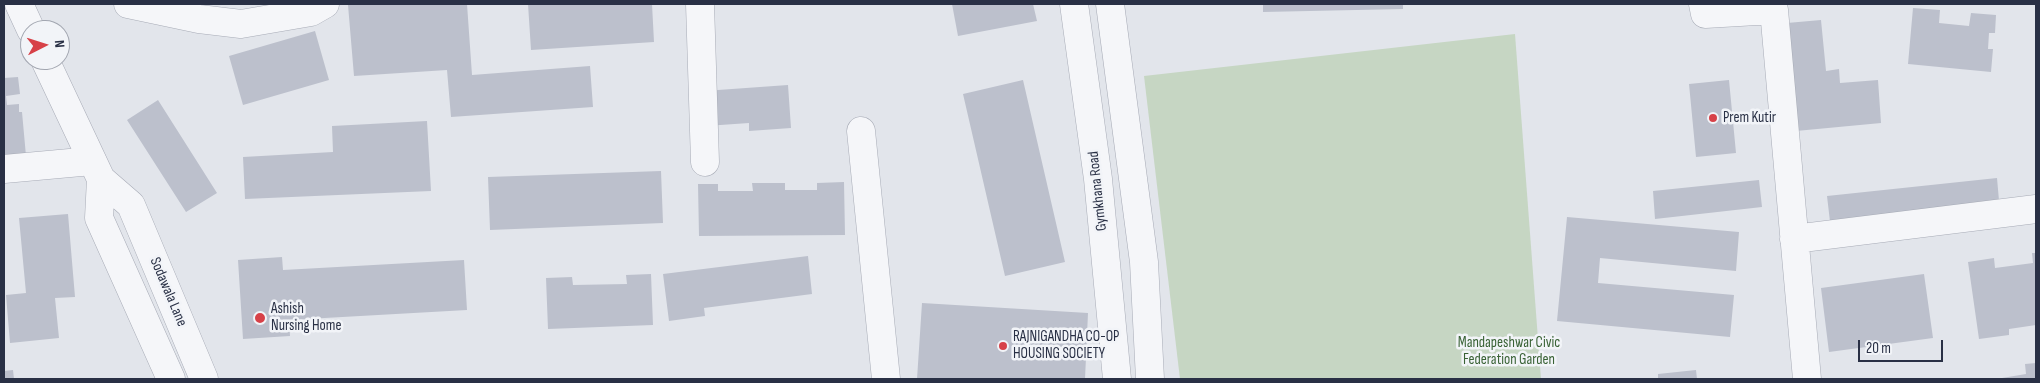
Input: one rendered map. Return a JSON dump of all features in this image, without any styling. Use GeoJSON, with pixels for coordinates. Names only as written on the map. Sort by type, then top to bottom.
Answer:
{"type":"FeatureCollection","features":[{"type":"Feature","properties":{"kind":"street"},"geometry":{"type":"LineString","coordinates":[[19,4],[26,20]]}},
{"type":"Feature","properties":{"kind":"street"},"geometry":{"type":"LineString","coordinates":[[128,4],[199,19],[241,24],[311,12],[325,4]]}},
{"type":"Feature","properties":{"kind":"street"},"geometry":{"type":"LineString","coordinates":[[700,4],[705,162]]}},
{"type":"Feature","properties":{"kind":"street","name":"Gymkhana Road"},"geometry":{"type":"LineString","coordinates":[[1074,4],[1098,180],[1117,379]]}},
{"type":"Feature","properties":{"kind":"street"},"geometry":{"type":"LineString","coordinates":[[1110,4],[1144,262],[1150,379]]}},
{"type":"Feature","properties":{"kind":"street"},"geometry":{"type":"LineString","coordinates":[[1703,4],[1705,14],[1774,10],[1808,379]]}},
{"type":"Feature","properties":{"kind":"street","name":"Sodawala Lane"},"geometry":{"type":"LineString","coordinates":[[50,70],[96,170],[131,204],[204,379]]}},
{"type":"Feature","properties":{"kind":"street"},"geometry":{"type":"LineString","coordinates":[[861,131],[886,379]]}},
{"type":"Feature","properties":{"kind":"street"},"geometry":{"type":"LineString","coordinates":[[4,170],[96,170]]}},
{"type":"Feature","properties":{"kind":"street","name":"Sodawala Lane"},"geometry":{"type":"LineString","coordinates":[[96,170],[99,218],[171,379]]}},
{"type":"Feature","properties":{"kind":"street"},"geometry":{"type":"LineString","coordinates":[[99,218],[131,204]]}},
{"type":"Feature","properties":{"kind":"street"},"geometry":{"type":"LineString","coordinates":[[1794,239],[2036,210]]}},
{"type":"Feature","properties":{"kind":"green space","name":"Mandapeshwar Civic Federation Garden"},"geometry":{"type":"Polygon","coordinates":[[[1515,34],[1541,379],[1180,379],[1144,76],[1515,34]]]}},
{"type":"Feature","properties":{"kind":"building"},"geometry":{"type":"Polygon","coordinates":[[[467,4],[472,75],[590,66],[593,107],[451,117],[447,70],[354,76],[348,5],[467,4]]]}},
{"type":"Feature","properties":{"kind":"building"},"geometry":{"type":"Polygon","coordinates":[[[528,4],[652,4],[654,42],[531,50],[528,4]]]}},
{"type":"Feature","properties":{"kind":"building"},"geometry":{"type":"Polygon","coordinates":[[[952,4],[1033,4],[1037,21],[958,36],[952,4]]]}},
{"type":"Feature","properties":{"kind":"building"},"geometry":{"type":"Polygon","coordinates":[[[1263,4],[1403,4],[1403,9],[1263,12],[1263,4]]]}},
{"type":"Feature","properties":{"kind":"building"},"geometry":{"type":"Polygon","coordinates":[[[1913,8],[1940,10],[1939,23],[1969,26],[1971,13],[1996,15],[1995,33],[1989,33],[1988,49],[1993,49],[1991,72],[1908,64],[1913,8]]]}},
{"type":"Feature","properties":{"kind":"building"},"geometry":{"type":"Polygon","coordinates":[[[1821,20],[1826,71],[1839,69],[1840,83],[1878,80],[1881,123],[1796,131],[1787,23],[1821,20]]]}},
{"type":"Feature","properties":{"kind":"building"},"geometry":{"type":"Polygon","coordinates":[[[315,31],[329,80],[243,105],[229,56],[315,31]]]}},
{"type":"Feature","properties":{"kind":"building"},"geometry":{"type":"Polygon","coordinates":[[[18,77],[20,94],[6,96],[7,105],[19,104],[19,112],[22,112],[26,156],[4,158],[4,78],[18,77]]]}},
{"type":"Feature","properties":{"kind":"building"},"geometry":{"type":"Polygon","coordinates":[[[1023,80],[1065,262],[1005,276],[963,94],[1023,80]]]}},
{"type":"Feature","properties":{"kind":"building","name":"Prem Kutir"},"geometry":{"type":"Polygon","coordinates":[[[1729,80],[1736,153],[1696,157],[1689,84],[1729,80]]]}},
{"type":"Feature","properties":{"kind":"building"},"geometry":{"type":"Polygon","coordinates":[[[788,85],[791,128],[749,131],[749,123],[706,126],[704,91],[788,85]]]}},
{"type":"Feature","properties":{"kind":"building"},"geometry":{"type":"Polygon","coordinates":[[[158,100],[217,193],[186,212],[127,120],[158,100]]]}},
{"type":"Feature","properties":{"kind":"building"},"geometry":{"type":"Polygon","coordinates":[[[427,121],[431,191],[245,199],[243,157],[333,152],[332,126],[427,121]]]}},
{"type":"Feature","properties":{"kind":"building"},"geometry":{"type":"Polygon","coordinates":[[[661,171],[663,223],[490,230],[488,177],[661,171]]]}},
{"type":"Feature","properties":{"kind":"building"},"geometry":{"type":"Polygon","coordinates":[[[1997,178],[2000,212],[1831,230],[1827,196],[1997,178]]]}},
{"type":"Feature","properties":{"kind":"building"},"geometry":{"type":"Polygon","coordinates":[[[1759,180],[1762,207],[1655,219],[1653,191],[1759,180]]]}},
{"type":"Feature","properties":{"kind":"building"},"geometry":{"type":"Polygon","coordinates":[[[844,182],[845,235],[699,236],[698,184],[718,184],[718,191],[753,191],[752,183],[785,183],[785,190],[817,190],[817,183],[844,182]]]}},
{"type":"Feature","properties":{"kind":"building"},"geometry":{"type":"Polygon","coordinates":[[[68,214],[75,297],[55,298],[59,338],[10,343],[6,295],[26,293],[19,218],[68,214]]]}},
{"type":"Feature","properties":{"kind":"building"},"geometry":{"type":"Polygon","coordinates":[[[1567,217],[1739,232],[1736,271],[1600,258],[1598,283],[1734,295],[1730,337],[1557,321],[1567,217]]]}},
{"type":"Feature","properties":{"kind":"building"},"geometry":{"type":"Polygon","coordinates":[[[2032,253],[2036,253],[2036,325],[2009,329],[2009,335],[1979,339],[1968,262],[1994,258],[1995,268],[2033,263],[2032,253]]]}},
{"type":"Feature","properties":{"kind":"building"},"geometry":{"type":"Polygon","coordinates":[[[808,256],[812,294],[704,308],[705,316],[669,321],[663,274],[808,256]]]}},
{"type":"Feature","properties":{"kind":"building"},"geometry":{"type":"Polygon","coordinates":[[[282,257],[283,270],[464,260],[467,310],[289,320],[290,336],[243,339],[238,260],[282,257]]]}},
{"type":"Feature","properties":{"kind":"building"},"geometry":{"type":"Polygon","coordinates":[[[651,274],[653,325],[548,329],[546,278],[572,277],[573,285],[627,284],[626,275],[651,274]]]}},
{"type":"Feature","properties":{"kind":"building"},"geometry":{"type":"Polygon","coordinates":[[[1924,274],[1933,338],[1829,352],[1821,288],[1924,274]]]}},
{"type":"Feature","properties":{"kind":"building","name":"RAJNIGANDHA CO-OP HOUSING SOCIETY"},"geometry":{"type":"Polygon","coordinates":[[[922,303],[1088,313],[1085,379],[917,379],[922,303]]]}},
{"type":"Feature","properties":{"kind":"building"},"geometry":{"type":"Polygon","coordinates":[[[2036,363],[2036,379],[1996,379],[2026,374],[2025,364],[2036,363]]]}},
{"type":"Feature","properties":{"kind":"building"},"geometry":{"type":"Polygon","coordinates":[[[13,370],[14,379],[4,379],[4,371],[13,370]]]}},
{"type":"Feature","properties":{"kind":"building"},"geometry":{"type":"Polygon","coordinates":[[[1696,370],[1697,379],[1658,379],[1658,374],[1696,370]]]}},
{"type":"Feature","properties":{"kind":"place","name":"Prem Kutir"},"geometry":{"type":"Point","coordinates":[1713,118]}},
{"type":"Feature","properties":{"kind":"place","name":"Ashish Nursing Home"},"geometry":{"type":"Point","coordinates":[260,318]}},
{"type":"Feature","properties":{"kind":"place","name":"RAJNIGANDHA CO-OP HOUSING SOCIETY"},"geometry":{"type":"Point","coordinates":[1003,346]}}]}
